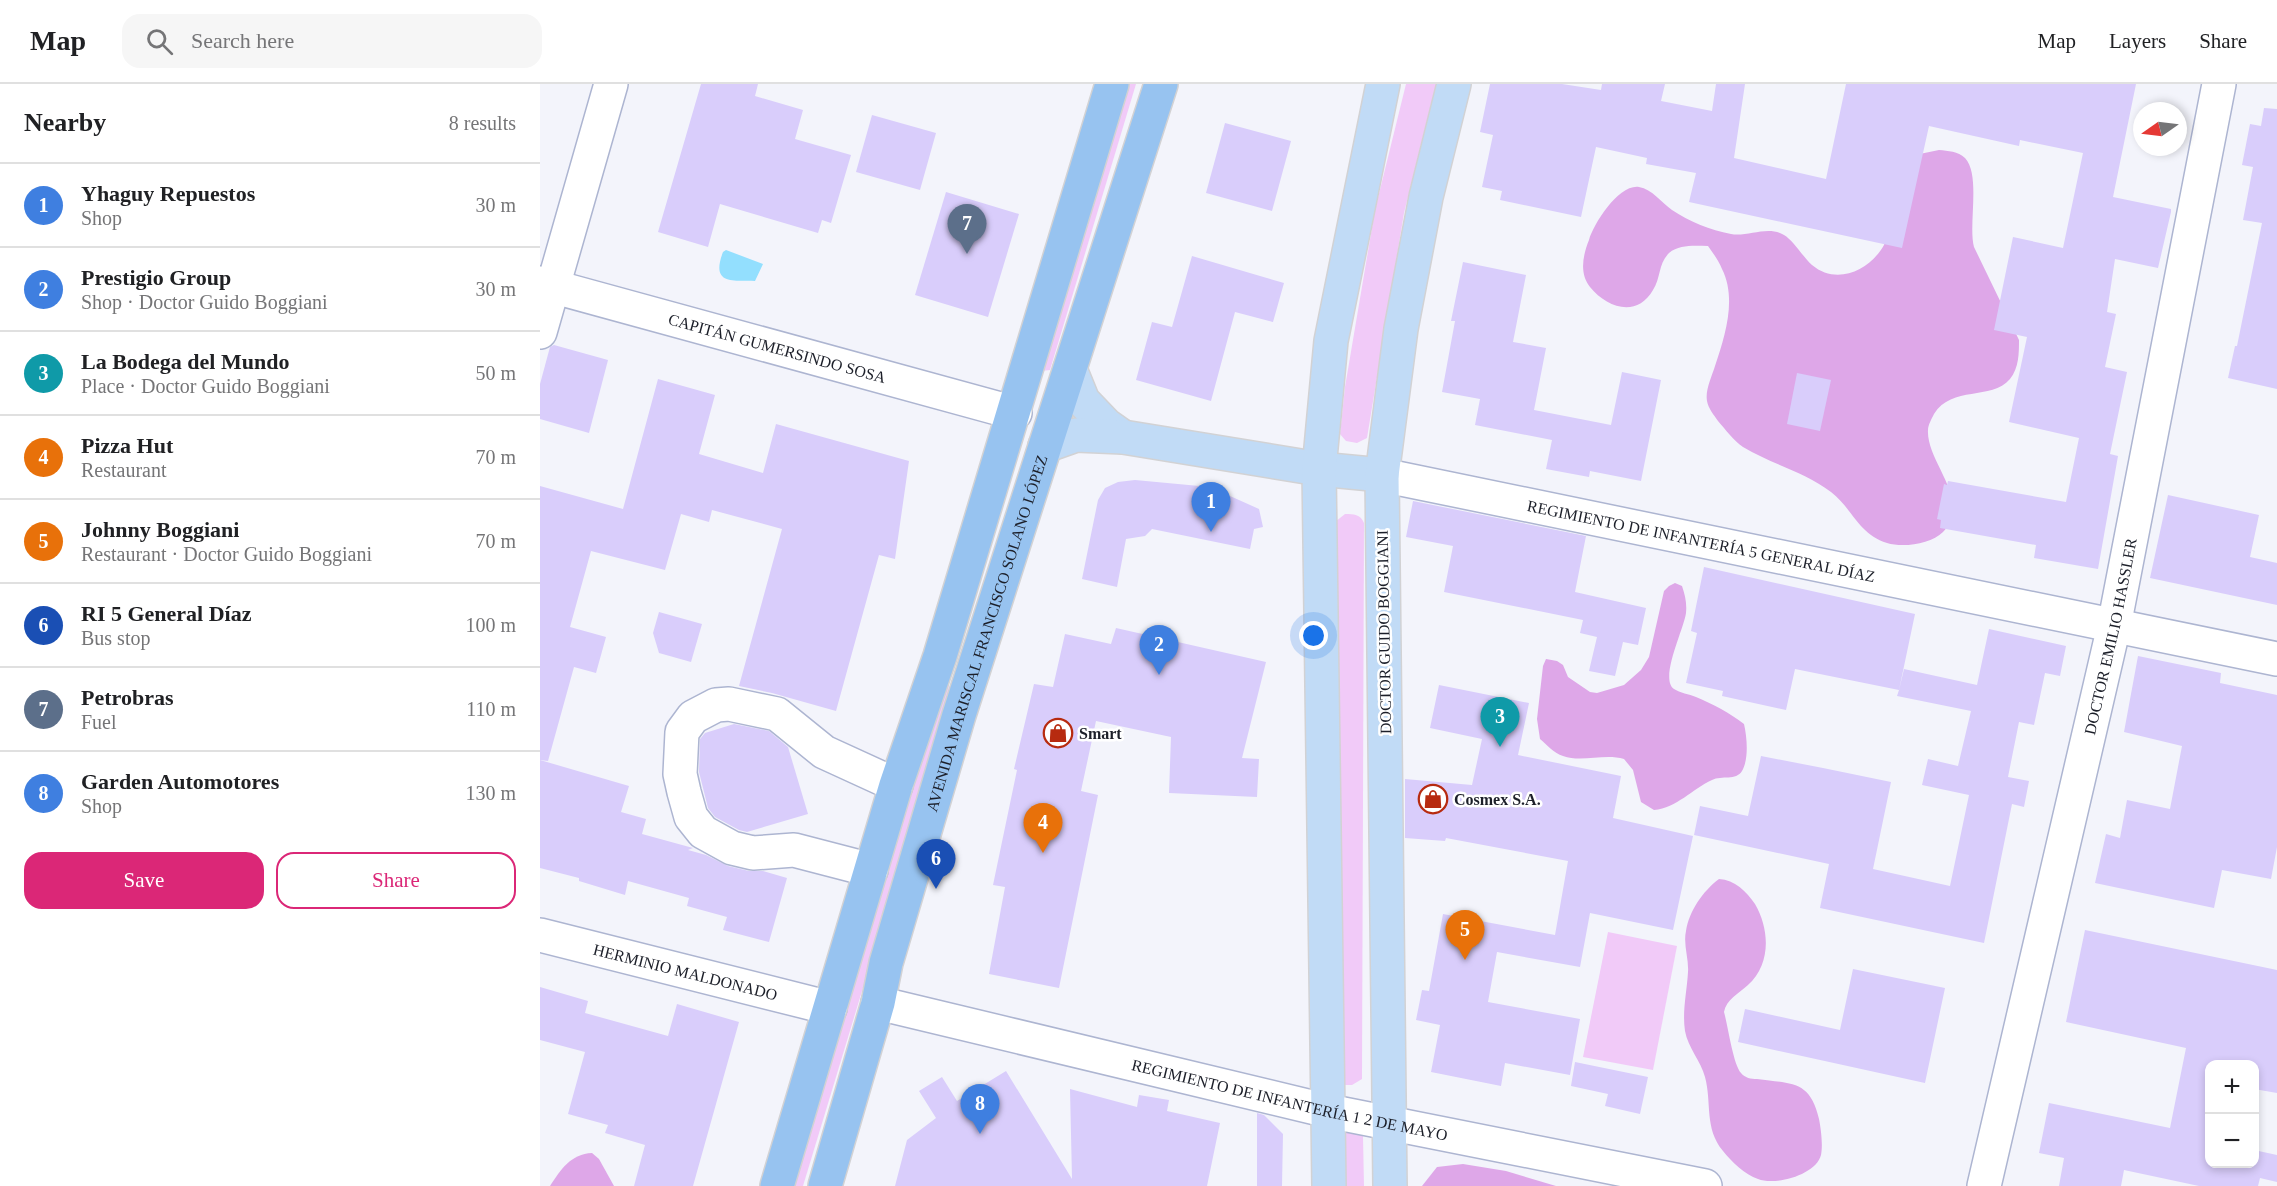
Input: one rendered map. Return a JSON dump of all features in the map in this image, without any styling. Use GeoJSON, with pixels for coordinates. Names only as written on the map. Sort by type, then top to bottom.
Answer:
{"type":"FeatureCollection","features":[{"type":"Feature","properties":{"kind":"highway"},"geometry":{"type":"LineString","coordinates":[[777,1186],[896,785],[940,656],[1015,413],[1112,84]]}},
{"type":"Feature","properties":{"kind":"highway","name":"AVENIDA MARISCAL FRANCISCO SOLANO LÓPEZ"},"geometry":{"type":"LineString","coordinates":[[825,1186],[878,1004],[886,963],[959,715],[1161,84]]}},
{"type":"Feature","properties":{"kind":"highway"},"geometry":{"type":"LineString","coordinates":[[959,715],[961,673],[1028,444],[1023,425],[1015,413]]}},
{"type":"Feature","properties":{"kind":"main road"},"geometry":{"type":"LineString","coordinates":[[1329,1186],[1319,469],[1331,340],[1383,84]]}},
{"type":"Feature","properties":{"kind":"main road","name":"DOCTOR GUIDO BOGGIANI"},"geometry":{"type":"LineString","coordinates":[[1390,1186],[1382,475],[1403,318],[1426,197],[1454,84]]}},
{"type":"Feature","properties":{"kind":"main road"},"geometry":{"type":"LineString","coordinates":[[1070,369],[1083,401],[1089,409],[1124,437]]}},
{"type":"Feature","properties":{"kind":"main road","name":"REGIMIENTO DE INFANTERÍA 5 GENERAL DÍAZ"},"geometry":{"type":"LineString","coordinates":[[1045,446],[1076,435],[1124,437],[1319,469],[1382,475]]}},
{"type":"Feature","properties":{"kind":"street"},"geometry":{"type":"LineString","coordinates":[[540,332],[546,285],[611,84]]}},
{"type":"Feature","properties":{"kind":"street","name":"DOCTOR EMILIO HASSLER"},"geometry":{"type":"LineString","coordinates":[[1984,1186],[2115,626],[2219,84]]}},
{"type":"Feature","properties":{"kind":"street","name":"CAPITÁN GUMERSINDO SOSA"},"geometry":{"type":"LineString","coordinates":[[546,285],[1015,413]]}},
{"type":"Feature","properties":{"kind":"street","name":"REGIMIENTO DE INFANTERÍA 5 GENERAL DÍAZ"},"geometry":{"type":"LineString","coordinates":[[1382,475],[2277,659]]}},
{"type":"Feature","properties":{"kind":"street"},"geometry":{"type":"LineString","coordinates":[[871,870],[794,850],[753,853],[732,848],[703,832],[691,817],[680,774],[682,732],[693,717],[716,705],[729,705],[777,714],[824,752],[896,785]]}},
{"type":"Feature","properties":{"kind":"street","name":"HERMINIO MALDONADO"},"geometry":{"type":"LineString","coordinates":[[540,935],[830,1008]]}},
{"type":"Feature","properties":{"kind":"street","name":"REGIMIENTO DE INFANTERÍA 1 2 DE MAYO"},"geometry":{"type":"LineString","coordinates":[[878,1004],[1328,1112],[1705,1186]]}},
{"type":"Feature","properties":{"kind":"shaded area"},"geometry":{"type":"Polygon","coordinates":[[[1125,84],[1136,84],[1050,370],[1041,371],[1125,84]]]}},
{"type":"Feature","properties":{"kind":"shaded area"},"geometry":{"type":"Polygon","coordinates":[[[1406,84],[1436,84],[1404,213],[1367,438],[1357,443],[1346,441],[1340,434],[1345,387],[1375,210],[1406,84]]]}},
{"type":"Feature","properties":{"kind":"shaded area"},"geometry":{"type":"Polygon","coordinates":[[[1939,150],[1959,154],[1970,166],[1973,188],[1974,247],[2019,340],[2019,355],[2013,375],[2002,386],[1951,399],[1934,414],[1928,428],[1929,442],[1951,495],[1953,507],[1951,520],[1938,536],[1916,544],[1901,545],[1887,543],[1869,534],[1839,499],[1821,485],[1743,447],[1736,442],[1711,411],[1707,392],[1726,330],[1729,293],[1719,263],[1708,246],[1683,247],[1669,253],[1665,257],[1653,290],[1646,299],[1631,307],[1613,305],[1590,287],[1584,276],[1584,258],[1592,233],[1608,206],[1623,192],[1639,187],[1653,193],[1668,207],[1700,225],[1731,234],[1778,232],[1787,237],[1812,265],[1822,271],[1832,274],[1852,272],[1870,262],[1884,245],[1910,156],[1939,150]]]}},
{"type":"Feature","properties":{"kind":"shaded area"},"geometry":{"type":"Polygon","coordinates":[[[1345,514],[1356,515],[1364,523],[1362,1079],[1352,1085],[1342,1085],[1335,522],[1345,514]]]}},
{"type":"Feature","properties":{"kind":"shaded area"},"geometry":{"type":"Polygon","coordinates":[[[1675,583],[1682,586],[1686,609],[1671,665],[1670,684],[1674,689],[1715,706],[1744,724],[1747,741],[1746,754],[1742,771],[1736,776],[1712,780],[1670,806],[1654,810],[1641,802],[1633,770],[1624,759],[1609,757],[1578,759],[1560,755],[1540,739],[1537,719],[1543,666],[1546,659],[1563,665],[1568,677],[1590,692],[1597,693],[1624,685],[1641,670],[1649,657],[1664,591],[1675,583]]]}},
{"type":"Feature","properties":{"kind":"shaded area"},"geometry":{"type":"Polygon","coordinates":[[[944,681],[949,681],[948,707],[803,1186],[791,1186],[944,681]]]}},
{"type":"Feature","properties":{"kind":"shaded area"},"geometry":{"type":"Polygon","coordinates":[[[1719,879],[1735,884],[1752,899],[1760,914],[1765,936],[1764,957],[1756,977],[1730,1000],[1724,1012],[1738,1068],[1748,1078],[1798,1086],[1810,1097],[1819,1119],[1822,1147],[1818,1162],[1803,1173],[1784,1180],[1765,1181],[1748,1174],[1730,1159],[1717,1142],[1711,1124],[1705,1077],[1685,1031],[1684,1009],[1688,967],[1685,936],[1690,916],[1698,902],[1719,879]]]}},
{"type":"Feature","properties":{"kind":"shaded area"},"geometry":{"type":"Polygon","coordinates":[[[1608,932],[1677,946],[1653,1070],[1583,1057],[1608,932]]]}},
{"type":"Feature","properties":{"kind":"shaded area"},"geometry":{"type":"Polygon","coordinates":[[[1345,1128],[1362,1132],[1364,1186],[1336,1186],[1345,1128]]]}},
{"type":"Feature","properties":{"kind":"shaded area"},"geometry":{"type":"Polygon","coordinates":[[[592,1153],[599,1159],[614,1186],[550,1186],[572,1159],[592,1153]]]}},
{"type":"Feature","properties":{"kind":"shaded area"},"geometry":{"type":"Polygon","coordinates":[[[1463,1164],[1506,1171],[1556,1186],[1422,1186],[1437,1167],[1463,1164]]]}},
{"type":"Feature","properties":{"kind":"water"},"geometry":{"type":"Polygon","coordinates":[[[726,250],[763,264],[755,281],[732,280],[722,276],[720,263],[723,252],[726,250]]]}},
{"type":"Feature","properties":{"kind":"building"},"geometry":{"type":"Polygon","coordinates":[[[701,84],[758,84],[755,96],[803,110],[795,139],[851,155],[831,223],[822,220],[818,233],[720,204],[708,247],[658,232],[701,84]]]}},
{"type":"Feature","properties":{"kind":"building"},"geometry":{"type":"Polygon","coordinates":[[[1490,84],[1562,84],[1601,90],[1602,84],[1665,84],[1661,101],[1712,111],[1716,84],[1745,84],[1734,158],[1826,179],[1846,84],[2136,84],[2113,197],[2171,209],[2171,212],[2158,268],[2115,259],[2107,312],[2116,314],[2105,367],[2127,372],[2110,454],[2118,456],[2098,569],[2034,558],[2036,545],[1940,528],[1941,520],[1937,519],[1944,484],[1947,485],[1948,481],[2066,502],[2079,438],[2009,422],[2027,337],[1994,330],[2013,237],[2063,248],[2083,153],[2020,140],[2019,146],[1929,126],[1902,248],[1689,202],[1696,173],[1646,164],[1647,158],[1596,147],[1581,217],[1500,200],[1502,191],[1482,187],[1493,135],[1480,132],[1490,84]]]}},
{"type":"Feature","properties":{"kind":"building"},"geometry":{"type":"Polygon","coordinates":[[[2264,108],[2277,109],[2277,389],[2228,378],[2235,346],[2237,346],[2262,223],[2243,220],[2253,167],[2242,165],[2250,124],[2261,126],[2264,108]]]}},
{"type":"Feature","properties":{"kind":"building"},"geometry":{"type":"Polygon","coordinates":[[[872,115],[936,133],[920,190],[856,172],[872,115]]]}},
{"type":"Feature","properties":{"kind":"building"},"geometry":{"type":"Polygon","coordinates":[[[1225,123],[1291,141],[1272,211],[1206,193],[1225,123]]]}},
{"type":"Feature","properties":{"kind":"building"},"geometry":{"type":"Polygon","coordinates":[[[946,192],[1019,214],[988,317],[915,295],[946,192]]]}},
{"type":"Feature","properties":{"kind":"building"},"geometry":{"type":"Polygon","coordinates":[[[1192,256],[1284,283],[1273,322],[1235,312],[1211,401],[1136,380],[1152,322],[1172,327],[1192,256]]]}},
{"type":"Feature","properties":{"kind":"building"},"geometry":{"type":"Polygon","coordinates":[[[1463,262],[1526,275],[1513,342],[1546,348],[1534,410],[1611,425],[1622,372],[1661,380],[1641,481],[1590,471],[1589,477],[1546,469],[1552,440],[1475,425],[1480,399],[1442,392],[1455,321],[1451,321],[1463,262]]]}},
{"type":"Feature","properties":{"kind":"building"},"geometry":{"type":"Polygon","coordinates":[[[554,345],[608,360],[589,433],[540,419],[540,384],[550,347],[554,345]]]}},
{"type":"Feature","properties":{"kind":"building"},"geometry":{"type":"Polygon","coordinates":[[[1797,373],[1831,380],[1820,431],[1787,424],[1797,373]]]}},
{"type":"Feature","properties":{"kind":"building"},"geometry":{"type":"Polygon","coordinates":[[[658,379],[715,395],[699,454],[763,473],[776,424],[909,461],[895,559],[879,555],[836,711],[739,686],[782,529],[712,510],[709,522],[681,514],[665,570],[591,551],[570,627],[606,637],[596,673],[574,667],[548,761],[540,760],[540,486],[623,509],[658,379]]]}},
{"type":"Feature","properties":{"kind":"building"},"geometry":{"type":"Polygon","coordinates":[[[1135,480],[1210,487],[1259,509],[1263,527],[1254,529],[1250,549],[1152,529],[1145,536],[1126,539],[1117,587],[1082,579],[1098,500],[1105,488],[1118,482],[1135,480]]]}},
{"type":"Feature","properties":{"kind":"building"},"geometry":{"type":"Polygon","coordinates":[[[2168,495],[2259,515],[2250,557],[2277,563],[2277,605],[2150,578],[2168,495]]]}},
{"type":"Feature","properties":{"kind":"building"},"geometry":{"type":"Polygon","coordinates":[[[1413,501],[1586,536],[1575,592],[1646,608],[1638,645],[1623,642],[1615,676],[1589,671],[1597,637],[1580,633],[1583,620],[1444,592],[1453,546],[1406,537],[1413,501]]]}},
{"type":"Feature","properties":{"kind":"building"},"geometry":{"type":"Polygon","coordinates":[[[1704,567],[1915,614],[1899,690],[1795,669],[1786,710],[1722,696],[1723,691],[1686,683],[1697,633],[1691,631],[1704,567]]]}},
{"type":"Feature","properties":{"kind":"building"},"geometry":{"type":"Polygon","coordinates":[[[659,612],[702,624],[691,662],[659,653],[653,633],[659,612]]]}},
{"type":"Feature","properties":{"kind":"building"},"geometry":{"type":"Polygon","coordinates":[[[1116,628],[1266,662],[1242,758],[1259,759],[1257,797],[1169,793],[1171,737],[1096,721],[1081,791],[1098,795],[1059,988],[989,974],[1005,887],[993,885],[1017,770],[1014,769],[1034,684],[1053,687],[1065,634],[1111,644],[1116,628]]]}},
{"type":"Feature","properties":{"kind":"building"},"geometry":{"type":"Polygon","coordinates":[[[1989,629],[2066,646],[2060,676],[2045,673],[2034,725],[2019,722],[2008,777],[2029,781],[2024,807],[2012,804],[1984,943],[1820,908],[1829,864],[1694,835],[1700,806],[1748,816],[1761,756],[1823,768],[1891,782],[1873,869],[1950,886],[1969,795],[1922,785],[1928,759],[1958,766],[1971,711],[1897,696],[1904,669],[1977,685],[1989,629]]]}},
{"type":"Feature","properties":{"kind":"building"},"geometry":{"type":"Polygon","coordinates":[[[2138,656],[2221,673],[2220,683],[2277,695],[2277,847],[2271,879],[2222,870],[2214,908],[2095,883],[2106,834],[2120,838],[2127,800],[2170,809],[2182,746],[2124,732],[2138,656]]]}},
{"type":"Feature","properties":{"kind":"building"},"geometry":{"type":"Polygon","coordinates":[[[1439,685],[1529,703],[1518,755],[1621,776],[1613,818],[1693,836],[1673,930],[1590,913],[1580,967],[1497,952],[1488,1002],[1580,1019],[1570,1075],[1505,1063],[1501,1086],[1431,1072],[1440,1025],[1416,1020],[1422,990],[1429,991],[1443,914],[1555,935],[1568,861],[1446,838],[1445,841],[1405,838],[1405,779],[1472,785],[1482,739],[1430,728],[1439,685]]]}},
{"type":"Feature","properties":{"kind":"building"},"geometry":{"type":"Polygon","coordinates":[[[734,724],[769,731],[788,747],[808,814],[747,832],[715,817],[708,808],[699,772],[700,739],[705,733],[734,724]]]}},
{"type":"Feature","properties":{"kind":"building"},"geometry":{"type":"Polygon","coordinates":[[[540,760],[629,786],[621,812],[646,819],[642,834],[693,848],[688,850],[706,855],[728,866],[749,871],[763,871],[787,878],[769,942],[723,930],[727,917],[687,906],[689,898],[628,881],[625,895],[579,881],[579,878],[540,868],[540,760]]]}},
{"type":"Feature","properties":{"kind":"building"},"geometry":{"type":"Polygon","coordinates":[[[2085,930],[2277,970],[2277,1093],[2259,1090],[2259,1060],[2205,1060],[2205,1168],[2259,1168],[2259,1151],[2277,1155],[2277,1182],[2260,1178],[2258,1186],[2199,1186],[2124,1170],[2121,1186],[2059,1186],[2064,1158],[2039,1153],[2049,1103],[2170,1128],[2186,1048],[2066,1022],[2085,930]]]}},
{"type":"Feature","properties":{"kind":"building"},"geometry":{"type":"Polygon","coordinates":[[[1853,969],[1945,988],[1925,1083],[1738,1042],[1745,1009],[1840,1030],[1853,969]]]}},
{"type":"Feature","properties":{"kind":"building"},"geometry":{"type":"Polygon","coordinates":[[[540,987],[588,1001],[585,1013],[668,1036],[677,1004],[739,1022],[693,1186],[634,1186],[645,1145],[605,1133],[608,1125],[568,1114],[585,1052],[540,1040],[540,987]]]}},
{"type":"Feature","properties":{"kind":"building"},"geometry":{"type":"Polygon","coordinates":[[[1575,1062],[1648,1077],[1640,1114],[1605,1106],[1608,1094],[1571,1086],[1575,1062]]]}},
{"type":"Feature","properties":{"kind":"building"},"geometry":{"type":"Polygon","coordinates":[[[1006,1071],[1072,1179],[1070,1089],[1137,1107],[1139,1095],[1169,1100],[1167,1111],[1220,1123],[1207,1186],[895,1186],[907,1140],[936,1118],[919,1091],[942,1077],[957,1101],[1006,1071]]]}},
{"type":"Feature","properties":{"kind":"building"},"geometry":{"type":"Polygon","coordinates":[[[1257,1113],[1264,1115],[1283,1134],[1282,1186],[1257,1186],[1257,1113]]]}},
{"type":"Feature","properties":{"kind":"place","name":"Petrobras"},"geometry":{"type":"Point","coordinates":[967,254]}},
{"type":"Feature","properties":{"kind":"place","name":"Yhaguy Repuestos"},"geometry":{"type":"Point","coordinates":[1211,532]}},
{"type":"Feature","properties":{"kind":"place","name":"Prestigio Group"},"geometry":{"type":"Point","coordinates":[1159,675]}},
{"type":"Feature","properties":{"kind":"place","name":"Smart"},"geometry":{"type":"Point","coordinates":[1058,733]}},
{"type":"Feature","properties":{"kind":"place","name":"La Bodega del Mundo"},"geometry":{"type":"Point","coordinates":[1500,747]}},
{"type":"Feature","properties":{"kind":"place","name":"Cosmex S.A."},"geometry":{"type":"Point","coordinates":[1433,799]}},
{"type":"Feature","properties":{"kind":"place","name":"Pizza Hut"},"geometry":{"type":"Point","coordinates":[1043,853]}},
{"type":"Feature","properties":{"kind":"place","name":"RI 5 General Díaz"},"geometry":{"type":"Point","coordinates":[936,889]}},
{"type":"Feature","properties":{"kind":"place","name":"Johnny Boggiani"},"geometry":{"type":"Point","coordinates":[1465,960]}},
{"type":"Feature","properties":{"kind":"place","name":"Garden Automotores"},"geometry":{"type":"Point","coordinates":[980,1134]}}]}
